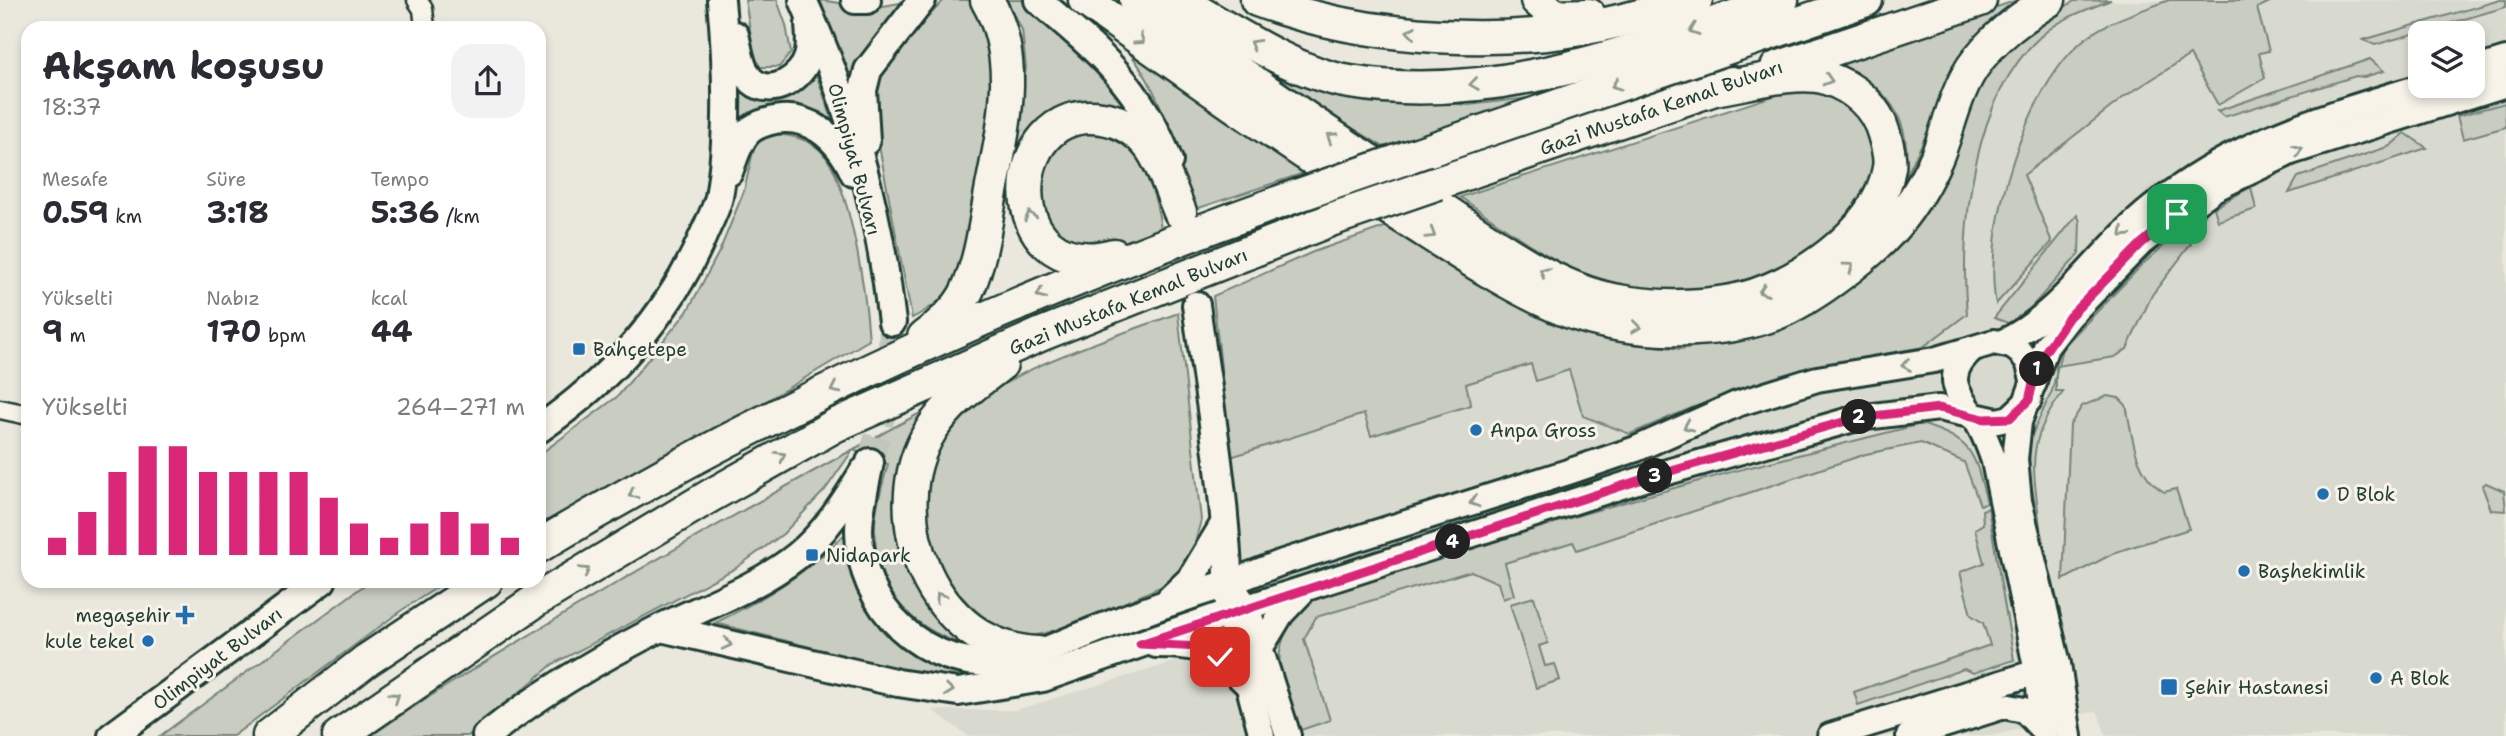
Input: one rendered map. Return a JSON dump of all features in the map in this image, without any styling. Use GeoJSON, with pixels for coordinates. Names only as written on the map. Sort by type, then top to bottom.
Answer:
{"type":"FeatureCollection","features":[{"type":"Feature","properties":{"kind":"highway"},"geometry":{"type":"LineString","coordinates":[[896,360],[948,318],[967,292],[980,255],[1004,127],[1008,81],[1002,34],[987,0]]}},
{"type":"Feature","properties":{"kind":"highway"},"geometry":{"type":"LineString","coordinates":[[1085,0],[1293,148],[1495,274],[1557,307],[1606,322],[1659,330],[1717,326],[1766,317],[1818,289],[1873,248],[1902,218],[1936,160],[1958,96],[1973,68],[1997,37],[2049,0]]}},
{"type":"Feature","properties":{"kind":"highway"},"geometry":{"type":"LineString","coordinates":[[1136,0],[1322,131],[1480,234],[1563,284],[1610,299],[1655,306],[1734,300],[1780,285],[1822,261],[1862,224],[1881,196],[1890,165],[1879,115],[1849,88],[1824,77],[1801,76],[1713,89]]}},
{"type":"Feature","properties":{"kind":"highway"},"geometry":{"type":"LineString","coordinates":[[1178,0],[1277,57],[1348,82],[1450,88],[1538,76],[1646,46],[1782,0]]}},
{"type":"Feature","properties":{"kind":"highway"},"geometry":{"type":"LineString","coordinates":[[1257,0],[1346,23],[1422,34],[1504,36],[1592,27],[1696,0]]}},
{"type":"Feature","properties":{"kind":"highway"},"geometry":{"type":"LineString","coordinates":[[1504,36],[1523,20],[1535,0],[1555,16],[1567,17],[1666,0]]}},
{"type":"Feature","properties":{"kind":"highway","name":"Gazi Mustafa Kemal Bulvarı"},"geometry":{"type":"LineString","coordinates":[[546,542],[744,432],[1067,282],[1188,222],[1299,195],[1866,0]]}},
{"type":"Feature","properties":{"kind":"highway","name":"Gazi Mustafa Kemal Bulvarı"},"geometry":{"type":"LineString","coordinates":[[339,736],[535,601],[710,496],[836,425],[1042,334],[1331,220],[1980,0]]}},
{"type":"Feature","properties":{"kind":"highway"},"geometry":{"type":"LineString","coordinates":[[1094,117],[1112,120],[1135,131],[1152,149],[1188,222],[1164,236],[1111,257],[1080,260],[1050,249],[1032,225],[1024,189],[1029,163],[1047,133],[1060,124],[1094,117]]}},
{"type":"Feature","properties":{"kind":"highway"},"geometry":{"type":"LineString","coordinates":[[1038,653],[1016,652],[991,643],[945,606],[927,578],[915,550],[909,516],[919,456],[930,431],[945,410],[1042,334]]}},
{"type":"Feature","properties":{"kind":"highway"},"geometry":{"type":"LineString","coordinates":[[269,736],[368,660],[476,588]]}},
{"type":"Feature","properties":{"kind":"main road"},"geometry":{"type":"LineString","coordinates":[[722,0],[743,68],[752,81],[766,87],[787,83],[804,66],[811,45],[806,6]]}},
{"type":"Feature","properties":{"kind":"main road"},"geometry":{"type":"LineString","coordinates":[[718,199],[725,131],[722,0]]}},
{"type":"Feature","properties":{"kind":"main road"},"geometry":{"type":"LineString","coordinates":[[855,0],[867,0]]}},
{"type":"Feature","properties":{"kind":"main road"},"geometry":{"type":"LineString","coordinates":[[871,209],[863,90],[868,70],[922,0]]}},
{"type":"Feature","properties":{"kind":"main road"},"geometry":{"type":"LineString","coordinates":[[1038,0],[1129,85],[1151,117],[1169,160],[1188,222]]}},
{"type":"Feature","properties":{"kind":"main road","name":"Olimpiyat Bulvarı"},"geometry":{"type":"LineString","coordinates":[[806,6],[845,108],[887,280],[892,322]]}},
{"type":"Feature","properties":{"kind":"main road"},"geometry":{"type":"LineString","coordinates":[[546,423],[622,357],[667,305],[692,262],[741,141],[756,125],[789,118],[817,127],[830,137],[851,166],[871,209]]}},
{"type":"Feature","properties":{"kind":"main road"},"geometry":{"type":"LineString","coordinates":[[660,628],[898,683],[958,692],[1043,678],[1238,610],[1229,583],[1196,305]]}},
{"type":"Feature","properties":{"kind":"main road"},"geometry":{"type":"LineString","coordinates":[[486,736],[518,711],[660,628],[757,582],[797,556],[833,519],[870,462],[859,530],[870,587],[892,620],[912,640],[962,659],[1003,662],[1038,653],[1168,601],[1229,583]]}},
{"type":"Feature","properties":{"kind":"main road"},"geometry":{"type":"LineString","coordinates":[[1168,601],[1191,579],[1224,524]]}},
{"type":"Feature","properties":{"kind":"main road","name":"Olimpiyat Bulvarı"},"geometry":{"type":"LineString","coordinates":[[112,736],[313,588]]}},
{"type":"Feature","properties":{"kind":"main road"},"geometry":{"type":"LineString","coordinates":[[1140,644],[1202,647],[1220,657],[1246,682]]}},
{"type":"Feature","properties":{"kind":"street"},"geometry":{"type":"LineString","coordinates":[[417,0],[423,9],[424,21]]}},
{"type":"Feature","properties":{"kind":"street"},"geometry":{"type":"LineString","coordinates":[[2001,343],[2038,323],[2151,209],[2249,158],[2338,136],[2497,70]]}},
{"type":"Feature","properties":{"kind":"street"},"geometry":{"type":"LineString","coordinates":[[2069,736],[2058,664],[2019,500],[2015,442],[2019,422],[2046,347],[2069,317],[2142,243],[2284,130],[2408,91]]}},
{"type":"Feature","properties":{"kind":"street"},"geometry":{"type":"LineString","coordinates":[[1229,583],[1636,449],[1737,404],[1817,379],[1934,360],[1986,343],[2012,346],[2028,361],[2031,391],[2010,418],[1997,421],[1939,408],[1857,418],[1643,479],[1238,610]]}},
{"type":"Feature","properties":{"kind":"street"},"geometry":{"type":"LineString","coordinates":[[1972,349],[1964,356],[1955,376],[1958,398],[1972,414],[1994,461],[2037,672],[2044,734]]}},
{"type":"Feature","properties":{"kind":"street"},"geometry":{"type":"LineString","coordinates":[[0,409],[21,414]]}},
{"type":"Feature","properties":{"kind":"street"},"geometry":{"type":"LineString","coordinates":[[1261,647],[1281,614],[1302,591]]}},
{"type":"Feature","properties":{"kind":"street"},"geometry":{"type":"LineString","coordinates":[[1238,610],[1261,647],[1288,736]]}},
{"type":"Feature","properties":{"kind":"street"},"geometry":{"type":"LineString","coordinates":[[1238,610],[1246,682],[1262,736]]}},
{"type":"Feature","properties":{"kind":"street"},"geometry":{"type":"LineString","coordinates":[[2037,672],[2064,705]]}},
{"type":"Feature","properties":{"kind":"street"},"geometry":{"type":"LineString","coordinates":[[1830,736],[2037,672]]}},
{"type":"Feature","properties":{"kind":"street"},"geometry":{"type":"LineString","coordinates":[[1909,736],[2004,706],[2024,710],[2044,734]]}},
{"type":"Feature","properties":{"kind":"shaded area"},"geometry":{"type":"Polygon","coordinates":[[[745,0],[777,0],[786,25],[791,53],[779,67],[760,67],[755,60],[745,0]]]}},
{"type":"Feature","properties":{"kind":"shaded area"},"geometry":{"type":"Polygon","coordinates":[[[820,0],[872,8],[911,1],[860,58],[852,85],[820,0]]]}},
{"type":"Feature","properties":{"kind":"shaded area"},"geometry":{"type":"Polygon","coordinates":[[[944,0],[975,0],[980,8],[992,47],[993,93],[980,185],[960,271],[954,285],[945,295],[912,318],[879,146],[873,94],[884,64],[944,0]]]}},
{"type":"Feature","properties":{"kind":"shaded area"},"geometry":{"type":"Polygon","coordinates":[[[1007,0],[1026,0],[1094,60],[1130,108],[1106,104],[1025,143],[1010,163],[1026,68],[1022,30],[1007,0]]]}},
{"type":"Feature","properties":{"kind":"shaded area"},"geometry":{"type":"Polygon","coordinates":[[[2017,0],[1994,21],[1962,62],[1905,178],[1906,145],[1899,117],[1884,95],[1874,86],[1838,63],[2017,0]]]}},
{"type":"Feature","properties":{"kind":"shaded area"},"geometry":{"type":"Polygon","coordinates":[[[2111,0],[2074,15],[2048,30],[2017,63],[1999,94],[1985,129],[1975,166],[1969,205],[1965,280],[1967,314],[1923,347],[1817,366],[1694,407],[1630,434],[1583,416],[1569,370],[1536,381],[1531,364],[1466,384],[1471,405],[1371,436],[1364,414],[1231,457],[1213,296],[1313,252],[1390,225],[1534,314],[1602,339],[1680,349],[1733,341],[1778,328],[1842,295],[1900,245],[1935,186],[1987,73],[2025,33],[2074,1],[2111,0]]]}},
{"type":"Feature","properties":{"kind":"shaded area"},"geometry":{"type":"Polygon","coordinates":[[[2169,0],[2274,0],[2257,8],[2269,51],[2259,53],[2265,78],[2218,105],[2190,55],[2124,97],[2024,175],[2052,242],[1996,304],[1993,273],[2002,200],[2027,124],[2044,89],[2064,60],[2086,38],[2115,21],[2169,0]]]}},
{"type":"Feature","properties":{"kind":"shaded area"},"geometry":{"type":"Polygon","coordinates":[[[2506,0],[2506,736],[2106,736],[2097,711],[1991,736],[968,736],[932,710],[1016,710],[1177,661],[1200,666],[1215,675],[1269,656],[1242,554],[1213,296],[1313,252],[1390,225],[1534,314],[1602,339],[1679,349],[1733,341],[1772,331],[1842,295],[1900,245],[1935,186],[1987,73],[2074,1],[2506,0]]]}},
{"type":"Feature","properties":{"kind":"shaded area"},"geometry":{"type":"Polygon","coordinates":[[[2506,0],[2506,7],[2458,21],[2428,21],[2506,0]]]}},
{"type":"Feature","properties":{"kind":"shaded area"},"geometry":{"type":"Polygon","coordinates":[[[2408,27],[2408,35],[2375,45],[2363,40],[2408,27]]]}},
{"type":"Feature","properties":{"kind":"shaded area"},"geometry":{"type":"Polygon","coordinates":[[[1125,47],[1316,169],[1190,211],[1174,145],[1159,104],[1139,65],[1125,47]]]}},
{"type":"Feature","properties":{"kind":"shaded area"},"geometry":{"type":"Polygon","coordinates":[[[1217,47],[1293,83],[1339,94],[1469,105],[1545,96],[1384,147],[1217,47]]]}},
{"type":"Feature","properties":{"kind":"shaded area"},"geometry":{"type":"Polygon","coordinates":[[[2370,59],[2384,71],[2364,77],[2356,76],[2224,117],[2217,111],[2370,59]]]}},
{"type":"Feature","properties":{"kind":"shaded area"},"geometry":{"type":"Polygon","coordinates":[[[816,74],[834,124],[800,111],[775,109],[751,114],[740,120],[740,92],[763,98],[781,98],[798,90],[816,74]]]}},
{"type":"Feature","properties":{"kind":"shaded area"},"geometry":{"type":"Polygon","coordinates":[[[1798,88],[1827,91],[1865,115],[1876,150],[1876,169],[1863,198],[1824,239],[1801,256],[1754,278],[1703,290],[1677,292],[1628,288],[1605,282],[1540,251],[1460,197],[1798,88]]]}},
{"type":"Feature","properties":{"kind":"shaded area"},"geometry":{"type":"Polygon","coordinates":[[[2505,103],[2506,127],[2463,139],[2457,116],[2505,103]]]}},
{"type":"Feature","properties":{"kind":"shaded area"},"geometry":{"type":"Polygon","coordinates":[[[1084,128],[1129,141],[1150,183],[1161,228],[1108,250],[1075,246],[1053,232],[1043,211],[1037,184],[1059,138],[1084,128]]]}},
{"type":"Feature","properties":{"kind":"shaded area"},"geometry":{"type":"Polygon","coordinates":[[[2405,133],[2427,148],[2289,193],[2298,177],[2390,146],[2405,133]]]}},
{"type":"Feature","properties":{"kind":"shaded area"},"geometry":{"type":"Polygon","coordinates":[[[776,134],[806,141],[821,151],[832,166],[849,213],[855,241],[869,340],[697,442],[546,521],[546,450],[618,396],[687,312],[720,250],[744,191],[754,147],[762,138],[776,134]]]}},
{"type":"Feature","properties":{"kind":"shaded area"},"geometry":{"type":"Polygon","coordinates":[[[2251,187],[2256,209],[2218,221],[2214,208],[2251,187]]]}},
{"type":"Feature","properties":{"kind":"shaded area"},"geometry":{"type":"Polygon","coordinates":[[[2077,215],[2080,221],[2079,254],[2026,313],[2008,323],[1994,318],[2077,215]]]}},
{"type":"Feature","properties":{"kind":"shaded area"},"geometry":{"type":"Polygon","coordinates":[[[2175,236],[2187,237],[2191,244],[2152,295],[2127,349],[2115,357],[2058,366],[2062,348],[2143,264],[2175,236]]]}},
{"type":"Feature","properties":{"kind":"shaded area"},"geometry":{"type":"Polygon","coordinates":[[[1178,313],[1201,520],[1191,558],[1177,576],[1165,585],[1090,618],[1030,636],[1007,633],[980,614],[960,595],[933,548],[927,523],[926,496],[930,470],[940,445],[956,422],[1002,385],[1091,344],[1178,313]]]}},
{"type":"Feature","properties":{"kind":"shaded area"},"geometry":{"type":"Polygon","coordinates":[[[2056,374],[2056,391],[2064,391],[2041,430],[2034,463],[2041,541],[2030,477],[2029,441],[2052,391],[2056,374]]]}},
{"type":"Feature","properties":{"kind":"shaded area"},"geometry":{"type":"Polygon","coordinates":[[[2107,396],[2119,398],[2126,405],[2136,454],[2146,475],[2164,492],[2176,489],[2189,529],[2116,552],[2063,580],[2070,425],[2082,406],[2107,396]]]}},
{"type":"Feature","properties":{"kind":"shaded area"},"geometry":{"type":"Polygon","coordinates":[[[935,405],[912,436],[898,468],[897,511],[979,649],[935,633],[902,607],[889,590],[876,548],[875,523],[888,464],[853,450],[825,490],[783,534],[736,568],[553,664],[468,736],[371,736],[598,594],[742,511],[838,458],[935,405]]]}},
{"type":"Feature","properties":{"kind":"shaded area"},"geometry":{"type":"Polygon","coordinates":[[[1921,424],[1952,436],[1969,451],[1979,472],[1987,503],[1980,505],[1964,462],[1921,443],[1866,454],[1577,550],[1573,542],[1505,563],[1514,595],[1503,599],[1498,583],[1471,571],[1316,617],[1304,639],[1330,720],[1295,732],[1281,676],[1281,646],[1286,631],[1313,599],[1583,514],[1727,473],[1921,424]]]}},
{"type":"Feature","properties":{"kind":"shaded area"},"geometry":{"type":"Polygon","coordinates":[[[2486,483],[2504,491],[2506,511],[2491,510],[2482,486],[2486,483]]]}},
{"type":"Feature","properties":{"kind":"shaded area"},"geometry":{"type":"Polygon","coordinates":[[[1988,508],[2014,660],[1973,673],[1964,669],[1858,705],[1854,692],[1990,645],[1983,623],[1971,615],[1960,572],[1984,563],[1975,529],[1983,524],[1982,510],[1988,508]]]}},
{"type":"Feature","properties":{"kind":"shaded area"},"geometry":{"type":"Polygon","coordinates":[[[847,532],[852,575],[869,612],[893,639],[925,658],[971,672],[1178,610],[1181,618],[1033,674],[941,680],[715,623],[785,584],[847,532]]]}},
{"type":"Feature","properties":{"kind":"shaded area"},"geometry":{"type":"Polygon","coordinates":[[[361,588],[436,588],[402,610],[233,736],[160,736],[361,588]]]}},
{"type":"Feature","properties":{"kind":"shaded area"},"geometry":{"type":"Polygon","coordinates":[[[1534,597],[1548,643],[1539,646],[1545,666],[1555,664],[1560,680],[1536,688],[1510,604],[1534,597]]]}},
{"type":"Feature","properties":{"kind":"tunnel"},"geometry":{"type":"LineString","coordinates":[[1181,217],[1196,305]]}},
{"type":"Feature","properties":{"kind":"tunnel"},"geometry":{"type":"LineString","coordinates":[[870,462],[887,393],[892,322]]}},
{"type":"Feature","properties":{"kind":"place","name":"Bahçetepe"},"geometry":{"type":"Point","coordinates":[579,349]}},
{"type":"Feature","properties":{"kind":"place","name":"Anpa Gross"},"geometry":{"type":"Point","coordinates":[1476,430]}},
{"type":"Feature","properties":{"kind":"place","name":"D Blok"},"geometry":{"type":"Point","coordinates":[2323,494]}},
{"type":"Feature","properties":{"kind":"place","name":"Nidapark"},"geometry":{"type":"Point","coordinates":[812,555]}},
{"type":"Feature","properties":{"kind":"place","name":"Başhekimlik"},"geometry":{"type":"Point","coordinates":[2244,571]}},
{"type":"Feature","properties":{"kind":"place","name":"megaşehir"},"geometry":{"type":"Point","coordinates":[185,615]}},
{"type":"Feature","properties":{"kind":"place","name":"kule tekel"},"geometry":{"type":"Point","coordinates":[148,641]}},
{"type":"Feature","properties":{"kind":"place","name":"A Blok"},"geometry":{"type":"Point","coordinates":[2376,678]}},
{"type":"Feature","properties":{"kind":"place","name":"Şehir Hastanesi"},"geometry":{"type":"Point","coordinates":[2169,687]}},
{"type":"Feature","properties":{"kind":"route"},"geometry":{"type":"LineString","coordinates":[[1220,657],[1202,647],[1140,644],[1643,479],[1857,418],[1939,408],[1997,421],[2010,418],[2021,411],[2029,400],[2038,362],[2069,317],[2142,243],[2177,214]]}}]}
